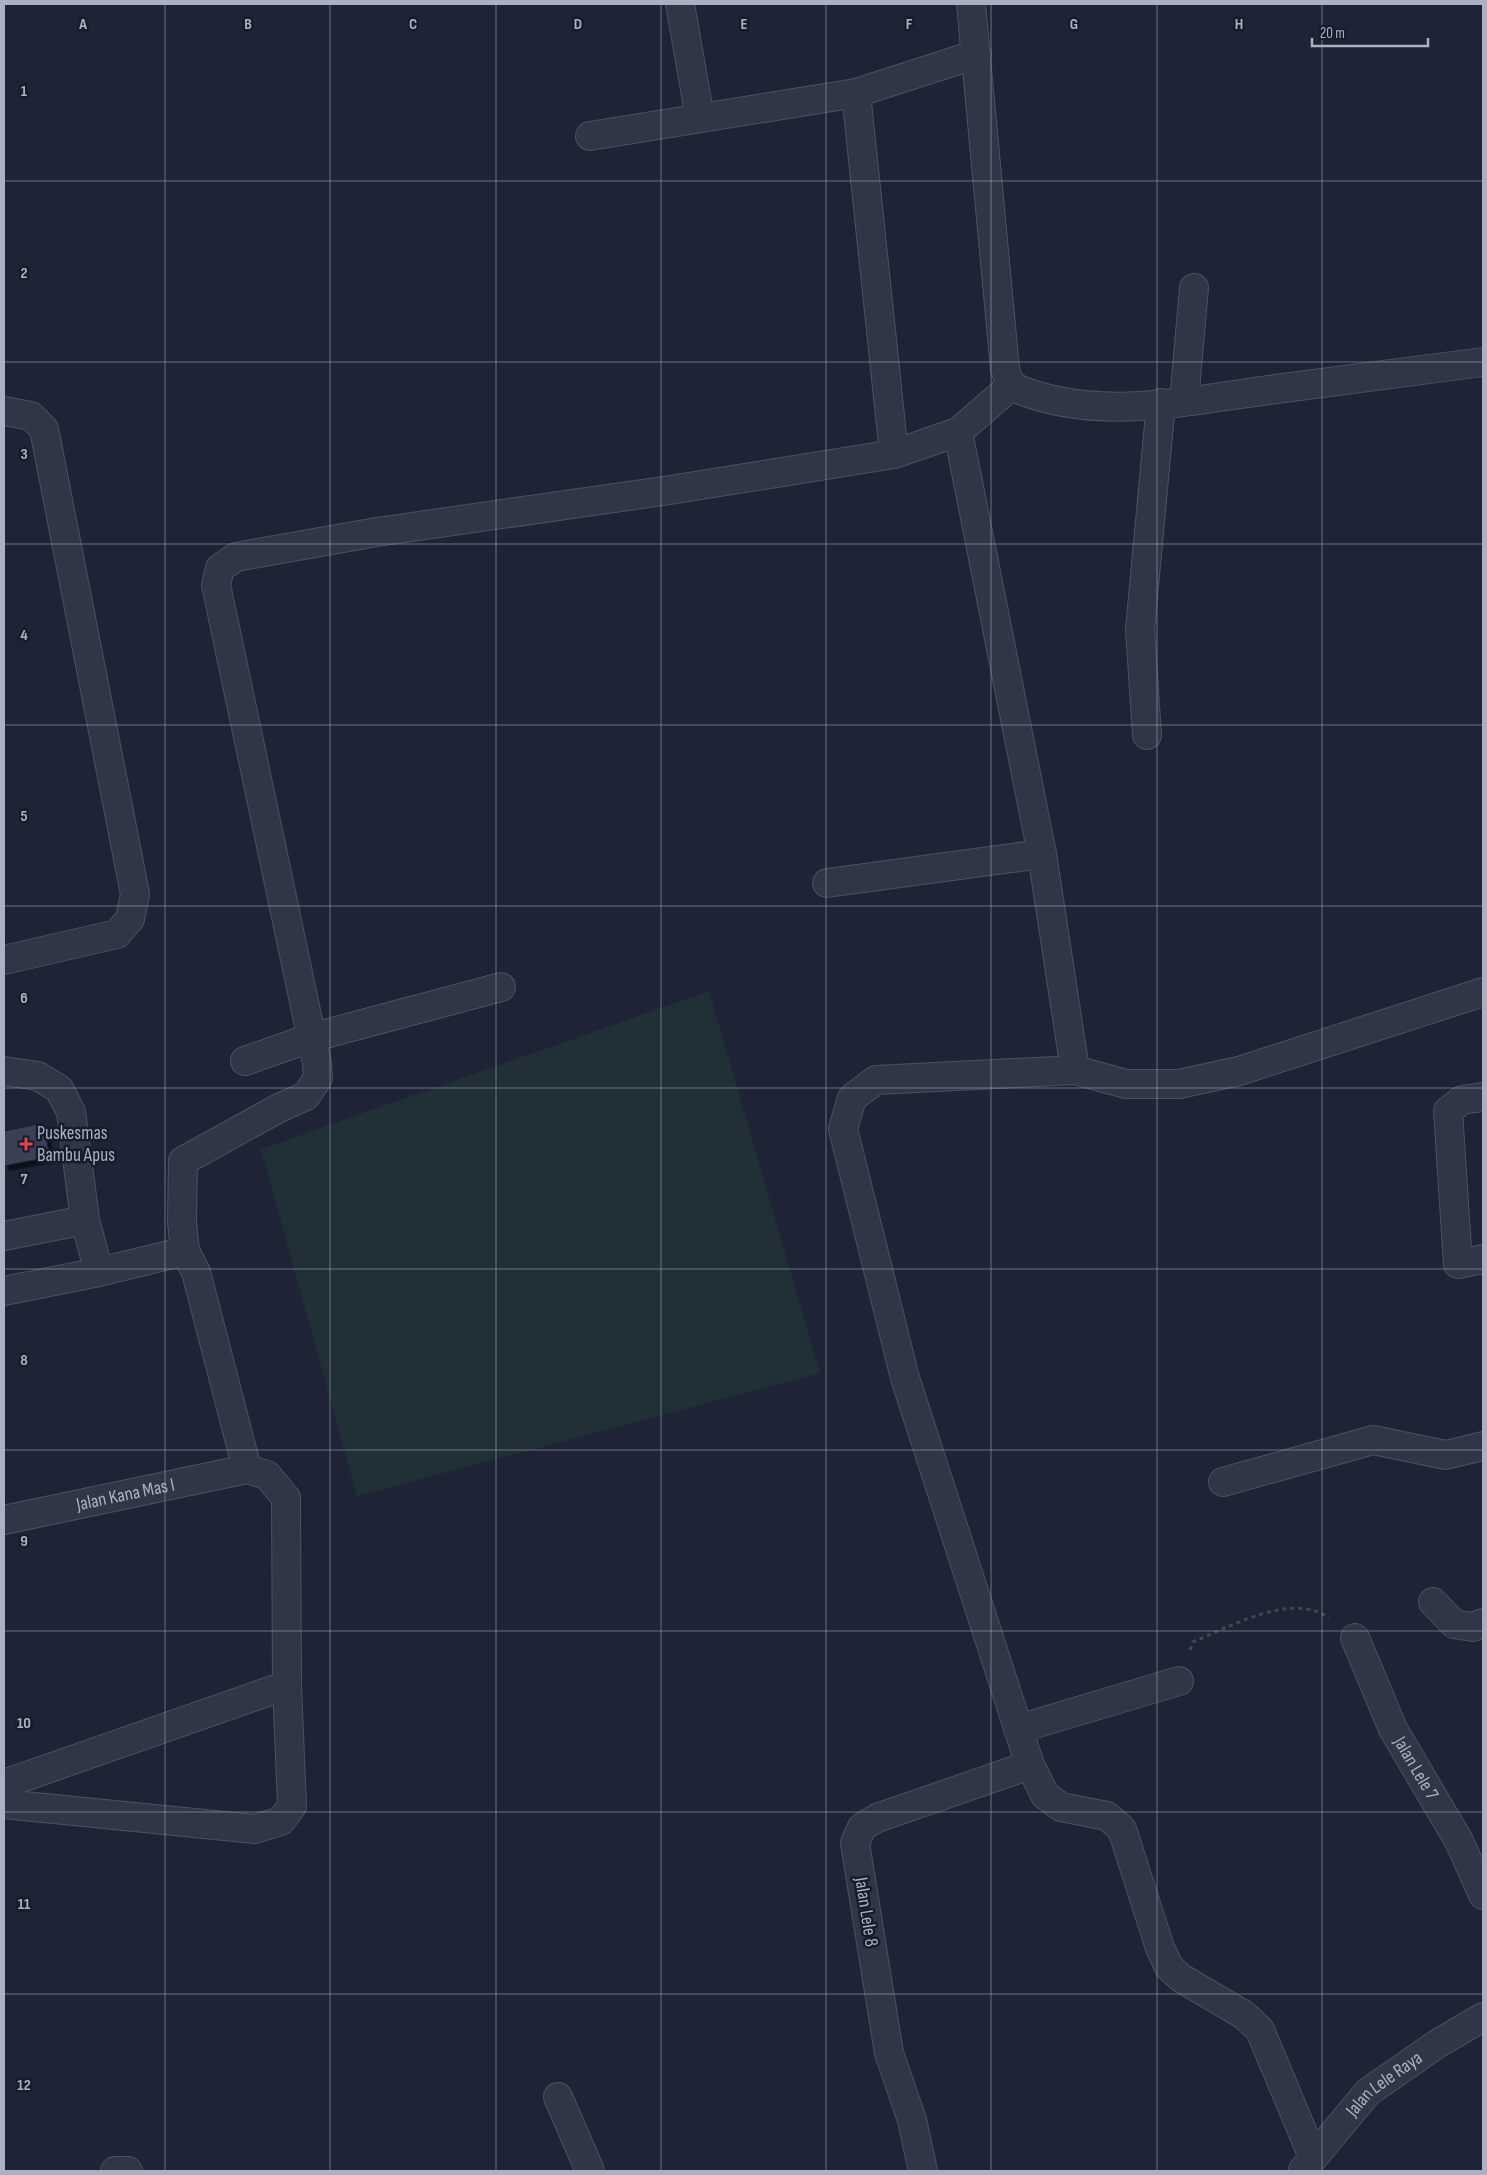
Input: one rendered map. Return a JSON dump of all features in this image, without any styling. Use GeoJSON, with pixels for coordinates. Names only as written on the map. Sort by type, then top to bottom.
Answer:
{"type":"FeatureCollection","features":[{"type":"Feature","properties":{"kind":"street"},"geometry":{"type":"LineString","coordinates":[[680,4],[700,118]]}},
{"type":"Feature","properties":{"kind":"street"},"geometry":{"type":"LineString","coordinates":[[971,4],[1005,369],[1011,386],[1026,393],[1059,402],[1096,407],[1172,402],[1483,362]]}},
{"type":"Feature","properties":{"kind":"street"},"geometry":{"type":"LineString","coordinates":[[590,136],[856,94],[977,54]]}},
{"type":"Feature","properties":{"kind":"street"},"geometry":{"type":"LineString","coordinates":[[856,94],[894,454]]}},
{"type":"Feature","properties":{"kind":"street"},"geometry":{"type":"LineString","coordinates":[[1147,735],[1140,629],[1172,402],[1194,288]]}},
{"type":"Feature","properties":{"kind":"street"},"geometry":{"type":"LineString","coordinates":[[4,1804],[255,1829],[281,1821],[292,1806],[287,1685],[286,1498],[267,1475],[247,1469],[196,1272],[185,1251],[182,1222],[183,1161],[279,1108],[306,1096],[318,1078],[317,1063],[310,1038],[216,585],[220,568],[236,557],[377,532],[660,491],[894,454],[958,432],[1011,386]]}},
{"type":"Feature","properties":{"kind":"street"},"geometry":{"type":"LineString","coordinates":[[4,411],[31,416],[44,429],[135,894],[130,919],[117,934],[4,960]]}},
{"type":"Feature","properties":{"kind":"street"},"geometry":{"type":"LineString","coordinates":[[958,432],[1042,854],[1075,1070]]}},
{"type":"Feature","properties":{"kind":"street"},"geometry":{"type":"LineString","coordinates":[[827,883],[1042,854]]}},
{"type":"Feature","properties":{"kind":"street"},"geometry":{"type":"LineString","coordinates":[[244,1061],[310,1038],[501,987]]}},
{"type":"Feature","properties":{"kind":"street"},"geometry":{"type":"LineString","coordinates":[[1308,2164],[1260,2030],[1244,2015],[1181,1978],[1169,1967],[1160,1948],[1122,1829],[1107,1816],[1061,1807],[1045,1795],[1030,1765],[905,1378],[843,1129],[852,1098],[876,1080],[1075,1070],[1126,1084],[1179,1084],[1239,1071],[1483,992]]}},
{"type":"Feature","properties":{"kind":"street"},"geometry":{"type":"LineString","coordinates":[[4,1071],[38,1076],[59,1089],[71,1112],[85,1220],[99,1272]]}},
{"type":"Feature","properties":{"kind":"street"},"geometry":{"type":"LineString","coordinates":[[1483,1097],[1462,1100],[1448,1111],[1458,1264],[1483,1259]]}},
{"type":"Feature","properties":{"kind":"street"},"geometry":{"type":"LineString","coordinates":[[4,1236],[85,1220]]}},
{"type":"Feature","properties":{"kind":"street"},"geometry":{"type":"LineString","coordinates":[[4,1291],[99,1272],[185,1251]]}},
{"type":"Feature","properties":{"kind":"street"},"geometry":{"type":"LineString","coordinates":[[1223,1482],[1373,1440],[1446,1455],[1483,1446]]}},
{"type":"Feature","properties":{"kind":"street","name":"Jalan Kana Mas I"},"geometry":{"type":"LineString","coordinates":[[4,1520],[247,1469]]}},
{"type":"Feature","properties":{"kind":"street"},"geometry":{"type":"LineString","coordinates":[[1433,1602],[1454,1624],[1473,1627],[1483,1623]]}},
{"type":"Feature","properties":{"kind":"street","name":"Jalan Lele 7"},"geometry":{"type":"LineString","coordinates":[[1355,1638],[1393,1729],[1459,1841],[1483,1895]]}},
{"type":"Feature","properties":{"kind":"street"},"geometry":{"type":"LineString","coordinates":[[1018,1730],[1179,1681]]}},
{"type":"Feature","properties":{"kind":"street"},"geometry":{"type":"LineString","coordinates":[[4,1784],[287,1685]]}},
{"type":"Feature","properties":{"kind":"street","name":"Jalan Lele 8"},"geometry":{"type":"LineString","coordinates":[[923,2171],[912,2120],[889,2053],[855,1843],[862,1828],[877,1818],[1030,1765]]}},
{"type":"Feature","properties":{"kind":"street","name":"Jalan Lele Raya"},"geometry":{"type":"LineString","coordinates":[[1308,2164],[1368,2092],[1437,2044],[1483,2017]]}},
{"type":"Feature","properties":{"kind":"street"},"geometry":{"type":"LineString","coordinates":[[558,2097],[590,2171]]}},
{"type":"Feature","properties":{"kind":"street"},"geometry":{"type":"LineString","coordinates":[[115,2171],[128,2171]]}},
{"type":"Feature","properties":{"kind":"path"},"geometry":{"type":"LineString","coordinates":[[1179,1681],[1193,1642],[1250,1619],[1288,1607],[1320,1611],[1355,1638]]}},
{"type":"Feature","properties":{"kind":"shaded area"},"geometry":{"type":"Polygon","coordinates":[[[709,991],[820,1373],[357,1496],[261,1149],[709,991]]]}},
{"type":"Feature","properties":{"kind":"building","name":"Puskesmas Bambu Apus"},"geometry":{"type":"Polygon","coordinates":[[[43,1123],[50,1157],[4,1166],[4,1131],[43,1123]]]}},
{"type":"Feature","properties":{"kind":"place","name":"Puskesmas Bambu Apus"},"geometry":{"type":"Point","coordinates":[26,1144]}}]}
